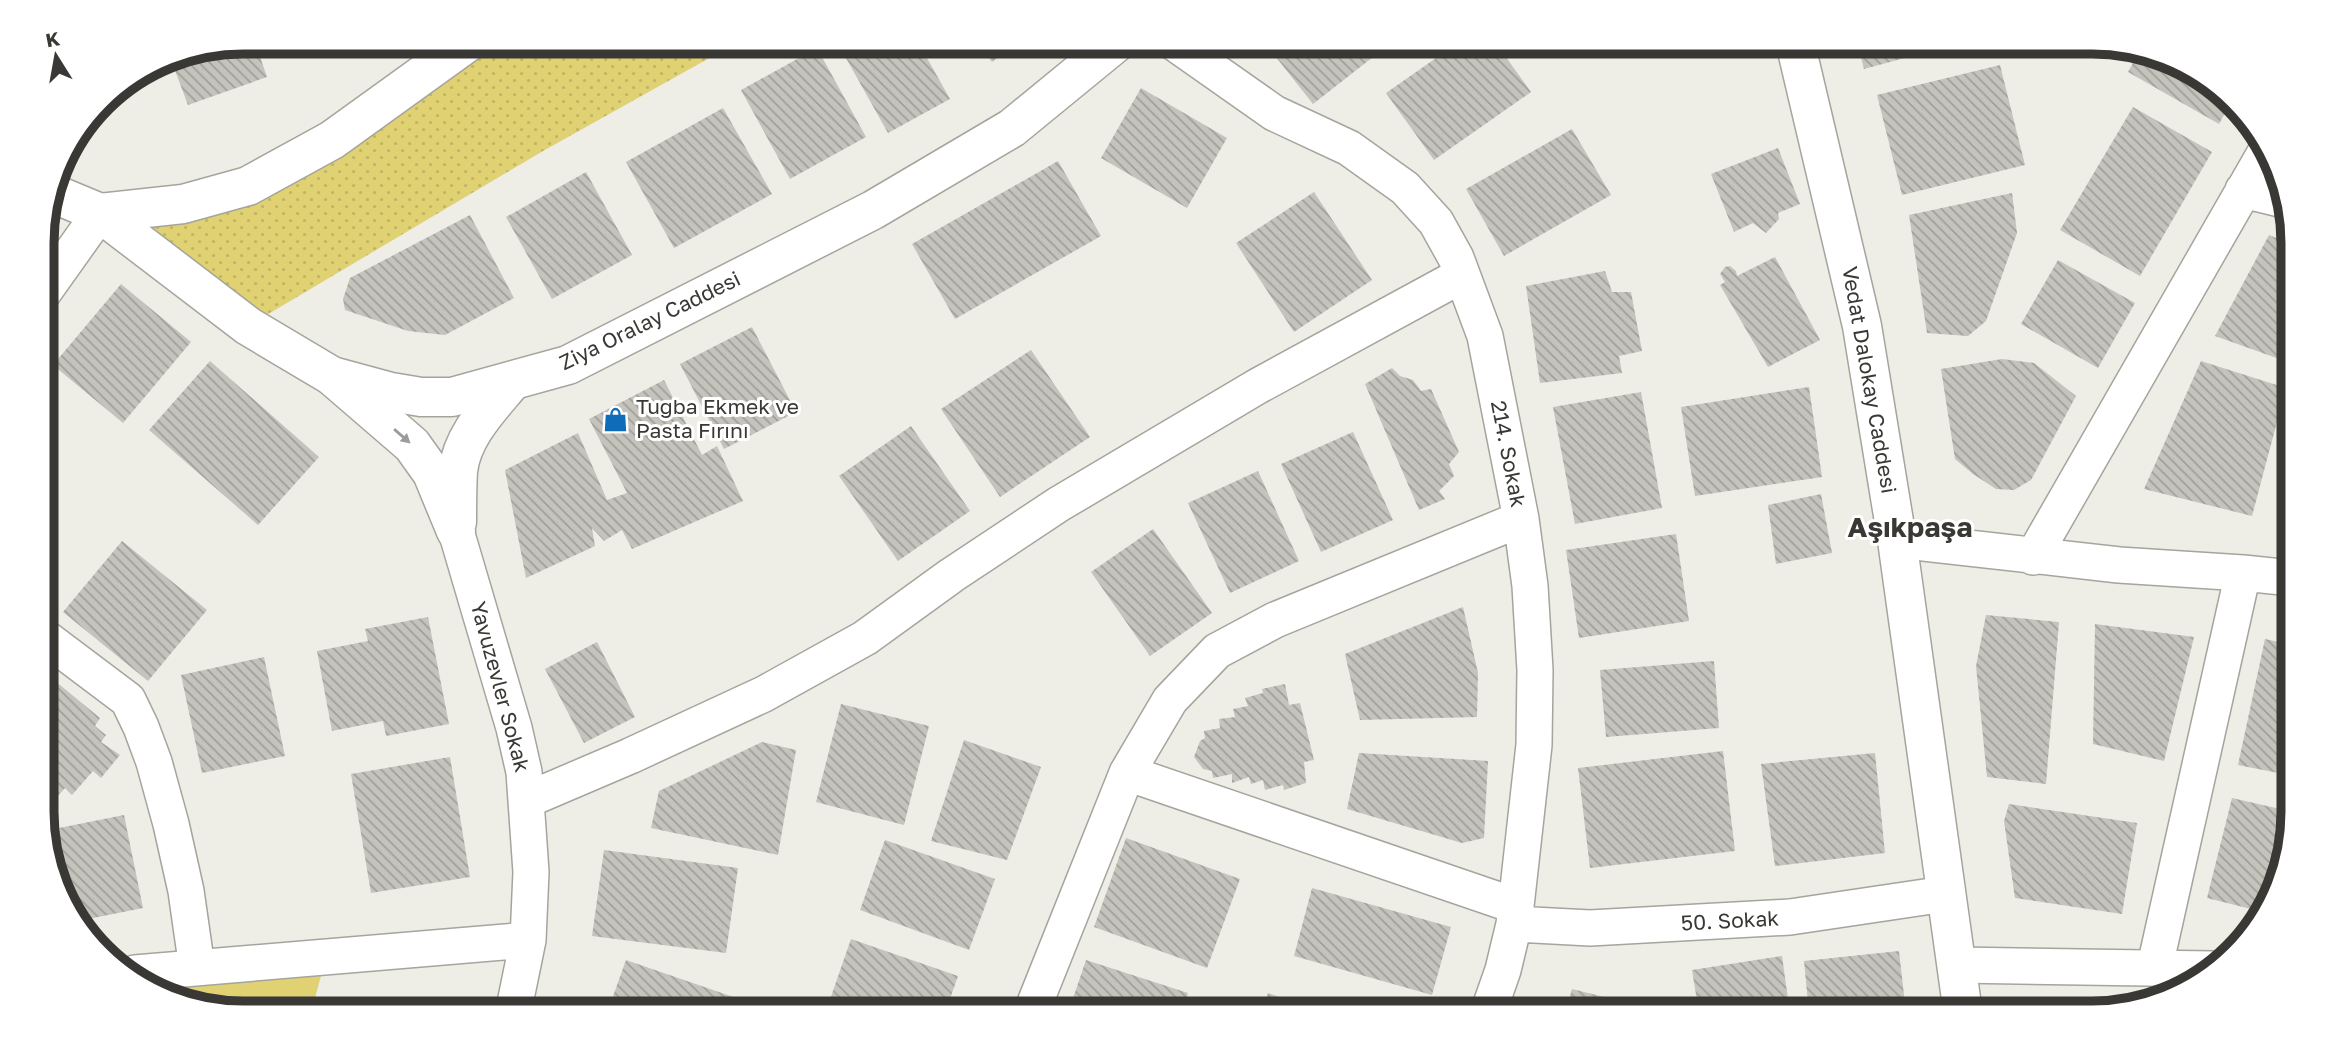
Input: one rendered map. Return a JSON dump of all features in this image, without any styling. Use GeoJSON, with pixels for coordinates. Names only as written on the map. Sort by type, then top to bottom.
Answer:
{"type":"FeatureCollection","features":[{"type":"Feature","properties":{"kind":"street"},"geometry":{"type":"LineString","coordinates":[[55,276],[100,212],[183,204],[248,186],[332,140],[451,54]]}},
{"type":"Feature","properties":{"kind":"street","name":"Ziya Oralay Caddesi"},"geometry":{"type":"LineString","coordinates":[[61,196],[100,212],[248,326],[332,376],[391,392],[421,397],[452,397],[568,365],[873,210],[1012,128],[1102,54]]}},
{"type":"Feature","properties":{"kind":"street","name":"214. Sokak"},"geometry":{"type":"LineString","coordinates":[[1189,54],[1274,113],[1349,149],[1405,188],[1436,222],[1462,275],[1485,335],[1521,519],[1530,586],[1535,670],[1534,745],[1515,915],[1503,970],[1492,1000]]}},
{"type":"Feature","properties":{"kind":"street","name":"Vedat Dalokay Caddesi"},"geometry":{"type":"LineString","coordinates":[[1798,54],[1862,326],[1897,540],[1961,1000]]}},
{"type":"Feature","properties":{"kind":"street"},"geometry":{"type":"LineString","coordinates":[[2033,557],[2260,160]]}},
{"type":"Feature","properties":{"kind":"street"},"geometry":{"type":"LineString","coordinates":[[2243,190],[2275,198]]}},
{"type":"Feature","properties":{"kind":"street"},"geometry":{"type":"LineString","coordinates":[[527,800],[764,694],[865,638],[952,575],[1059,504],[1258,386],[1462,275]]}},
{"type":"Feature","properties":{"kind":"street"},"geometry":{"type":"LineString","coordinates":[[332,376],[412,445],[432,473],[456,531]]}},
{"type":"Feature","properties":{"kind":"street"},"geometry":{"type":"LineString","coordinates":[[456,531],[458,469],[463,453],[479,421],[512,381]]}},
{"type":"Feature","properties":{"kind":"street"},"geometry":{"type":"LineString","coordinates":[[1036,1001],[1126,773],[1170,700],[1217,651],[1275,620],[1521,519]]}},
{"type":"Feature","properties":{"kind":"street","name":"Yavuzevler Sokak"},"geometry":{"type":"LineString","coordinates":[[456,531],[514,728],[524,772],[531,872],[528,940],[515,1001]]}},
{"type":"Feature","properties":{"kind":"street"},"geometry":{"type":"LineString","coordinates":[[1897,540],[2033,557],[2281,577]]}},
{"type":"Feature","properties":{"kind":"street"},"geometry":{"type":"LineString","coordinates":[[2155,967],[2243,573]]}},
{"type":"Feature","properties":{"kind":"street"},"geometry":{"type":"LineString","coordinates":[[54,644],[128,700],[141,727],[154,762],[177,851],[186,891],[197,968]]}},
{"type":"Feature","properties":{"kind":"street","name":"50. Sokak"},"geometry":{"type":"LineString","coordinates":[[1126,773],[1515,915],[1590,928],[1790,918],[1945,894]]}},
{"type":"Feature","properties":{"kind":"street"},"geometry":{"type":"LineString","coordinates":[[145,972],[528,940]]}},
{"type":"Feature","properties":{"kind":"street"},"geometry":{"type":"LineString","coordinates":[[1956,965],[2198,968]]}},
{"type":"Feature","properties":{"kind":"shaded area"},"geometry":{"type":"Polygon","coordinates":[[[447,54],[717,54],[543,151],[248,326],[100,213],[183,204],[447,54]]]}},
{"type":"Feature","properties":{"kind":"shaded area"},"geometry":{"type":"Polygon","coordinates":[[[326,957],[314,1001],[244,1001],[207,997],[171,986],[144,972],[326,957]]]}},
{"type":"Feature","properties":{"kind":"building"},"geometry":{"type":"Polygon","coordinates":[[[259,54],[267,77],[188,105],[174,68],[219,56],[259,54]]]}},
{"type":"Feature","properties":{"kind":"building"},"geometry":{"type":"Polygon","coordinates":[[[806,54],[820,54],[866,137],[790,179],[741,90],[806,54]]]}},
{"type":"Feature","properties":{"kind":"building"},"geometry":{"type":"Polygon","coordinates":[[[844,54],[925,54],[950,99],[888,133],[844,54]]]}},
{"type":"Feature","properties":{"kind":"building"},"geometry":{"type":"Polygon","coordinates":[[[986,54],[1002,54],[992,62],[986,54]]]}},
{"type":"Feature","properties":{"kind":"building"},"geometry":{"type":"Polygon","coordinates":[[[1273,54],[1377,54],[1313,104],[1273,54]]]}},
{"type":"Feature","properties":{"kind":"building"},"geometry":{"type":"Polygon","coordinates":[[[1442,54],[1504,54],[1531,92],[1434,160],[1386,93],[1442,54]]]}},
{"type":"Feature","properties":{"kind":"building"},"geometry":{"type":"Polygon","coordinates":[[[1860,54],[1919,54],[1864,69],[1860,54]]]}},
{"type":"Feature","properties":{"kind":"building"},"geometry":{"type":"Polygon","coordinates":[[[2135,60],[2152,64],[2207,93],[2226,111],[2219,124],[2128,72],[2135,60]]]}},
{"type":"Feature","properties":{"kind":"building"},"geometry":{"type":"Polygon","coordinates":[[[2000,65],[2025,165],[1902,195],[1877,95],[2000,65]]]}},
{"type":"Feature","properties":{"kind":"building"},"geometry":{"type":"Polygon","coordinates":[[[1141,88],[1227,138],[1187,208],[1101,158],[1141,88]]]}},
{"type":"Feature","properties":{"kind":"building"},"geometry":{"type":"Polygon","coordinates":[[[2133,107],[2212,152],[2140,276],[2060,230],[2133,107]]]}},
{"type":"Feature","properties":{"kind":"building"},"geometry":{"type":"Polygon","coordinates":[[[723,108],[772,194],[674,248],[626,162],[723,108]]]}},
{"type":"Feature","properties":{"kind":"building"},"geometry":{"type":"Polygon","coordinates":[[[1572,129],[1611,195],[1504,256],[1466,189],[1572,129]]]}},
{"type":"Feature","properties":{"kind":"building"},"geometry":{"type":"Polygon","coordinates":[[[1778,148],[1800,204],[1778,213],[1779,219],[1766,233],[1753,223],[1734,232],[1711,174],[1778,148]]]}},
{"type":"Feature","properties":{"kind":"building"},"geometry":{"type":"Polygon","coordinates":[[[1058,161],[1101,236],[955,319],[912,244],[1058,161]]]}},
{"type":"Feature","properties":{"kind":"building"},"geometry":{"type":"Polygon","coordinates":[[[586,172],[632,255],[552,299],[506,217],[586,172]]]}},
{"type":"Feature","properties":{"kind":"building"},"geometry":{"type":"Polygon","coordinates":[[[1314,192],[1372,280],[1294,332],[1236,243],[1314,192]]]}},
{"type":"Feature","properties":{"kind":"building"},"geometry":{"type":"Polygon","coordinates":[[[2012,193],[2017,233],[1986,321],[1968,336],[1927,333],[1909,215],[2012,193]]]}},
{"type":"Feature","properties":{"kind":"building"},"geometry":{"type":"Polygon","coordinates":[[[470,215],[514,298],[445,335],[408,331],[345,310],[343,299],[350,278],[470,215]]]}},
{"type":"Feature","properties":{"kind":"building"},"geometry":{"type":"Polygon","coordinates":[[[2269,235],[2281,240],[2281,360],[2215,336],[2269,235]]]}},
{"type":"Feature","properties":{"kind":"building"},"geometry":{"type":"Polygon","coordinates":[[[1775,257],[1820,340],[1768,367],[1720,285],[1725,282],[1720,274],[1725,267],[1730,266],[1737,276],[1775,257]]]}},
{"type":"Feature","properties":{"kind":"building"},"geometry":{"type":"Polygon","coordinates":[[[2058,260],[2135,303],[2098,368],[2021,324],[2058,260]]]}},
{"type":"Feature","properties":{"kind":"building"},"geometry":{"type":"Polygon","coordinates":[[[1605,271],[1612,292],[1631,292],[1642,351],[1619,356],[1622,373],[1540,383],[1526,286],[1605,271]]]}},
{"type":"Feature","properties":{"kind":"building"},"geometry":{"type":"Polygon","coordinates":[[[121,284],[191,342],[123,423],[55,366],[55,363],[121,284]]]}},
{"type":"Feature","properties":{"kind":"building"},"geometry":{"type":"Polygon","coordinates":[[[752,327],[796,412],[724,449],[680,364],[752,327]]]}},
{"type":"Feature","properties":{"kind":"building"},"geometry":{"type":"Polygon","coordinates":[[[1031,350],[1090,437],[1000,497],[941,409],[1031,350]]]}},
{"type":"Feature","properties":{"kind":"building"},"geometry":{"type":"Polygon","coordinates":[[[2002,359],[2034,363],[2076,396],[2031,480],[2014,490],[1996,489],[1955,459],[1941,369],[2002,359]]]}},
{"type":"Feature","properties":{"kind":"building"},"geometry":{"type":"Polygon","coordinates":[[[210,361],[319,457],[258,525],[149,430],[210,361]]]}},
{"type":"Feature","properties":{"kind":"building"},"geometry":{"type":"Polygon","coordinates":[[[2201,361],[2281,386],[2281,407],[2252,516],[2144,489],[2201,361]]]}},
{"type":"Feature","properties":{"kind":"building"},"geometry":{"type":"Polygon","coordinates":[[[1392,368],[1400,376],[1413,380],[1421,391],[1431,389],[1459,452],[1449,464],[1454,476],[1439,491],[1445,499],[1419,510],[1365,384],[1392,368]]]}},
{"type":"Feature","properties":{"kind":"building"},"geometry":{"type":"Polygon","coordinates":[[[664,380],[702,455],[717,446],[743,501],[632,549],[622,530],[604,541],[592,528],[595,546],[526,578],[505,470],[578,433],[607,500],[627,493],[589,419],[664,380]]]}},
{"type":"Feature","properties":{"kind":"building"},"geometry":{"type":"Polygon","coordinates":[[[1809,387],[1822,477],[1695,496],[1681,407],[1809,387]]]}},
{"type":"Feature","properties":{"kind":"building"},"geometry":{"type":"Polygon","coordinates":[[[1641,392],[1662,508],[1575,524],[1553,407],[1641,392]]]}},
{"type":"Feature","properties":{"kind":"building"},"geometry":{"type":"Polygon","coordinates":[[[911,426],[970,511],[898,561],[839,476],[911,426]]]}},
{"type":"Feature","properties":{"kind":"building"},"geometry":{"type":"Polygon","coordinates":[[[1353,432],[1393,520],[1321,552],[1281,464],[1353,432]]]}},
{"type":"Feature","properties":{"kind":"building"},"geometry":{"type":"Polygon","coordinates":[[[1258,471],[1299,561],[1230,593],[1188,503],[1258,471]]]}},
{"type":"Feature","properties":{"kind":"building"},"geometry":{"type":"Polygon","coordinates":[[[1821,494],[1832,553],[1776,564],[1768,505],[1821,494]]]}},
{"type":"Feature","properties":{"kind":"building"},"geometry":{"type":"Polygon","coordinates":[[[1153,529],[1212,613],[1150,656],[1091,572],[1153,529]]]}},
{"type":"Feature","properties":{"kind":"building"},"geometry":{"type":"Polygon","coordinates":[[[1676,534],[1689,621],[1579,638],[1566,550],[1676,534]]]}},
{"type":"Feature","properties":{"kind":"building"},"geometry":{"type":"Polygon","coordinates":[[[122,541],[207,610],[148,681],[63,612],[122,541]]]}},
{"type":"Feature","properties":{"kind":"building"},"geometry":{"type":"Polygon","coordinates":[[[1463,607],[1478,673],[1477,717],[1360,720],[1345,654],[1463,607]]]}},
{"type":"Feature","properties":{"kind":"building"},"geometry":{"type":"Polygon","coordinates":[[[1986,615],[2059,622],[2046,784],[1987,777],[1976,666],[1986,615]]]}},
{"type":"Feature","properties":{"kind":"building"},"geometry":{"type":"Polygon","coordinates":[[[428,617],[449,724],[386,736],[383,721],[332,731],[317,651],[368,641],[365,629],[428,617]]]}},
{"type":"Feature","properties":{"kind":"building"},"geometry":{"type":"Polygon","coordinates":[[[2095,624],[2194,637],[2164,761],[2093,744],[2095,624]]]}},
{"type":"Feature","properties":{"kind":"building"},"geometry":{"type":"Polygon","coordinates":[[[2265,639],[2281,642],[2281,774],[2238,765],[2265,639]]]}},
{"type":"Feature","properties":{"kind":"building"},"geometry":{"type":"Polygon","coordinates":[[[597,642],[635,717],[584,743],[545,669],[597,642]]]}},
{"type":"Feature","properties":{"kind":"building"},"geometry":{"type":"Polygon","coordinates":[[[264,657],[285,756],[202,773],[181,675],[264,657]]]}},
{"type":"Feature","properties":{"kind":"building"},"geometry":{"type":"Polygon","coordinates":[[[1714,661],[1719,728],[1606,737],[1600,670],[1714,661]]]}},
{"type":"Feature","properties":{"kind":"building"},"geometry":{"type":"Polygon","coordinates":[[[54,680],[100,718],[95,726],[106,735],[101,742],[120,755],[101,778],[93,771],[72,795],[65,788],[56,798],[54,680]]]}},
{"type":"Feature","properties":{"kind":"building"},"geometry":{"type":"Polygon","coordinates":[[[1285,684],[1289,705],[1300,703],[1314,760],[1304,762],[1306,783],[1284,790],[1283,785],[1265,790],[1263,780],[1251,784],[1249,777],[1232,783],[1232,774],[1213,778],[1212,771],[1203,769],[1194,757],[1200,741],[1205,738],[1204,731],[1220,728],[1219,719],[1235,717],[1233,709],[1248,706],[1245,698],[1263,693],[1262,689],[1285,684]]]}},
{"type":"Feature","properties":{"kind":"building"},"geometry":{"type":"Polygon","coordinates":[[[841,704],[929,726],[904,825],[816,802],[841,704]]]}},
{"type":"Feature","properties":{"kind":"building"},"geometry":{"type":"Polygon","coordinates":[[[964,740],[1041,767],[1007,860],[931,841],[964,740]]]}},
{"type":"Feature","properties":{"kind":"building"},"geometry":{"type":"Polygon","coordinates":[[[762,742],[796,750],[778,855],[651,828],[659,791],[762,742]]]}},
{"type":"Feature","properties":{"kind":"building"},"geometry":{"type":"Polygon","coordinates":[[[1723,751],[1735,851],[1590,868],[1578,768],[1723,751]]]}},
{"type":"Feature","properties":{"kind":"building"},"geometry":{"type":"Polygon","coordinates":[[[1359,753],[1488,761],[1484,838],[1462,843],[1347,809],[1359,753]]]}},
{"type":"Feature","properties":{"kind":"building"},"geometry":{"type":"Polygon","coordinates":[[[1875,753],[1885,853],[1775,866],[1761,764],[1875,753]]]}},
{"type":"Feature","properties":{"kind":"building"},"geometry":{"type":"Polygon","coordinates":[[[450,757],[470,877],[371,893],[351,774],[450,757]]]}},
{"type":"Feature","properties":{"kind":"building"},"geometry":{"type":"Polygon","coordinates":[[[2232,798],[2281,809],[2279,836],[2271,872],[2253,910],[2207,898],[2232,798]]]}},
{"type":"Feature","properties":{"kind":"building"},"geometry":{"type":"Polygon","coordinates":[[[2009,804],[2137,823],[2122,914],[2015,898],[2004,821],[2009,804]]]}},
{"type":"Feature","properties":{"kind":"building"},"geometry":{"type":"Polygon","coordinates":[[[124,815],[143,908],[88,919],[69,884],[55,829],[124,815]]]}},
{"type":"Feature","properties":{"kind":"building"},"geometry":{"type":"Polygon","coordinates":[[[1126,838],[1240,879],[1207,968],[1094,927],[1126,838]]]}},
{"type":"Feature","properties":{"kind":"building"},"geometry":{"type":"Polygon","coordinates":[[[885,840],[995,879],[969,950],[860,910],[885,840]]]}},
{"type":"Feature","properties":{"kind":"building"},"geometry":{"type":"Polygon","coordinates":[[[604,850],[738,868],[726,953],[592,936],[604,850]]]}},
{"type":"Feature","properties":{"kind":"building"},"geometry":{"type":"Polygon","coordinates":[[[1312,888],[1451,927],[1432,995],[1294,956],[1312,888]]]}},
{"type":"Feature","properties":{"kind":"building"},"geometry":{"type":"Polygon","coordinates":[[[851,939],[958,976],[949,1001],[830,1001],[851,939]]]}},
{"type":"Feature","properties":{"kind":"building"},"geometry":{"type":"Polygon","coordinates":[[[1899,951],[1905,1000],[1808,1000],[1804,961],[1899,951]]]}},
{"type":"Feature","properties":{"kind":"building"},"geometry":{"type":"Polygon","coordinates":[[[1782,956],[1788,1000],[1697,1000],[1692,970],[1782,956]]]}},
{"type":"Feature","properties":{"kind":"building"},"geometry":{"type":"Polygon","coordinates":[[[626,960],[744,1001],[611,1001],[626,960]]]}},
{"type":"Feature","properties":{"kind":"building"},"geometry":{"type":"Polygon","coordinates":[[[1086,960],[1188,993],[1186,1000],[1072,1001],[1086,960]]]}},
{"type":"Feature","properties":{"kind":"building"},"geometry":{"type":"Polygon","coordinates":[[[1572,989],[1618,1000],[1569,1000],[1572,989]]]}},
{"type":"Feature","properties":{"kind":"building"},"geometry":{"type":"Polygon","coordinates":[[[1268,993],[1290,1000],[1266,1000],[1268,993]]]}},
{"type":"Feature","properties":{"kind":"place","name":"Tuğba Ekmek ve Pasta Fırını"},"geometry":{"type":"Point","coordinates":[616,419]}},
{"type":"Feature","properties":{"kind":"district","name":"Aşıkpaşa"},"geometry":{"type":"Point","coordinates":[1910,527]}}]}
